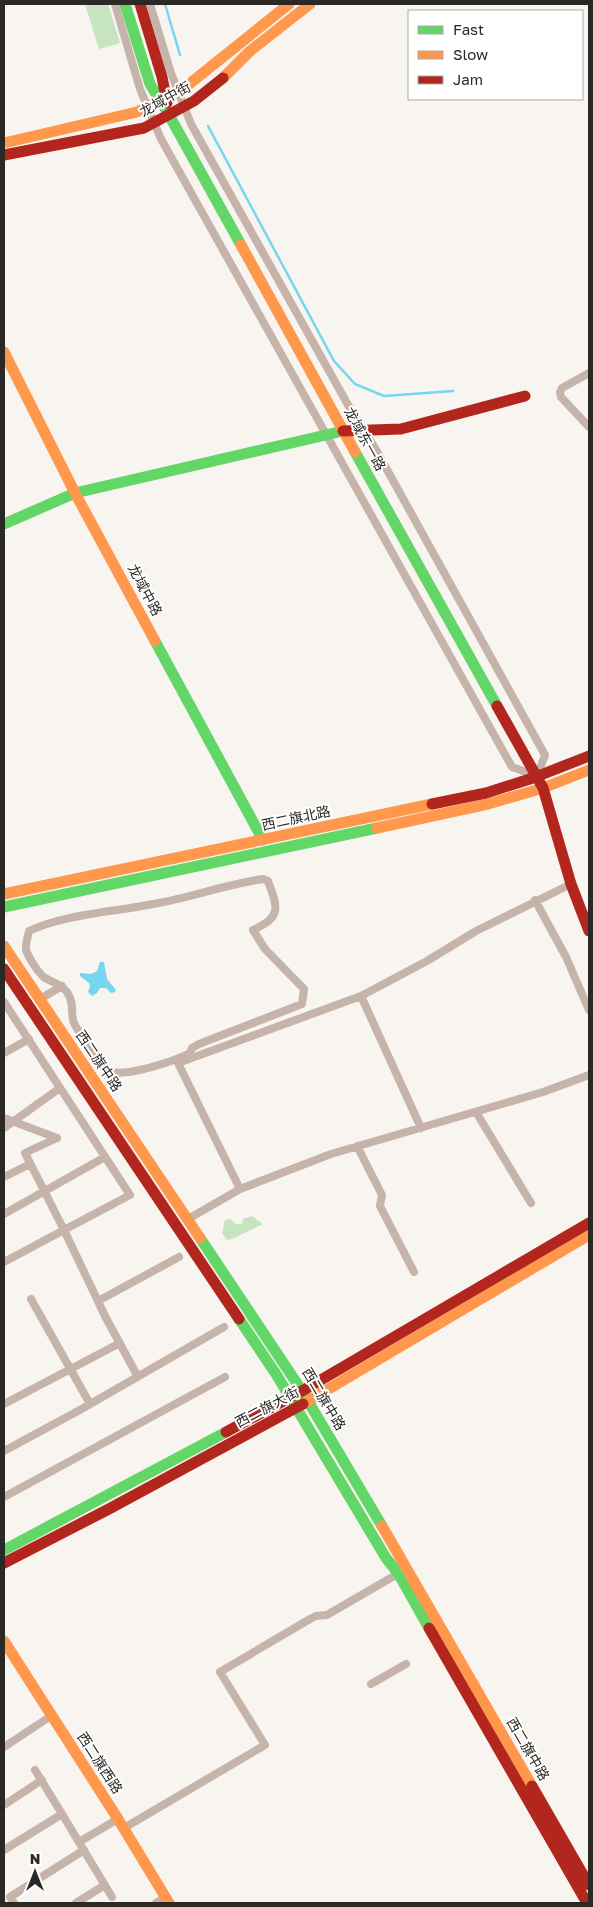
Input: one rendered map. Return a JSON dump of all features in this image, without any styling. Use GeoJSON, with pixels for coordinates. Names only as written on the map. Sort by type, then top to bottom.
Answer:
{"type":"FeatureCollection","features":[{"type":"Feature","properties":{"kind":"main road","name":"龙域东一路"},"geometry":{"type":"LineString","coordinates":[[125,4],[150,84],[163,98]]}},
{"type":"Feature","properties":{"kind":"main road","name":"龙域东一路"},"geometry":{"type":"LineString","coordinates":[[140,4],[162,77],[163,98],[170,115],[343,431],[537,776],[543,788],[570,884],[589,931]]}},
{"type":"Feature","properties":{"kind":"main road","name":"龙域中街"},"geometry":{"type":"LineString","coordinates":[[4,143],[88,125],[137,112],[188,85],[289,4]]}},
{"type":"Feature","properties":{"kind":"main road","name":"龙域中街"},"geometry":{"type":"LineString","coordinates":[[4,155],[144,128],[194,102],[224,77],[250,51],[310,4]]}},
{"type":"Feature","properties":{"kind":"main road","name":"龙域中路"},"geometry":{"type":"LineString","coordinates":[[4,352],[75,493],[263,840]]}},
{"type":"Feature","properties":{"kind":"main road"},"geometry":{"type":"LineString","coordinates":[[4,524],[75,493],[343,431],[401,429],[525,396]]}},
{"type":"Feature","properties":{"kind":"main road","name":"西二旗北路"},"geometry":{"type":"LineString","coordinates":[[4,894],[486,793],[589,756]]}},
{"type":"Feature","properties":{"kind":"main road","name":"西二旗北路"},"geometry":{"type":"LineString","coordinates":[[4,907],[488,804],[543,788],[589,770]]}},
{"type":"Feature","properties":{"kind":"main road","name":"西二旗中路"},"geometry":{"type":"LineString","coordinates":[[4,946],[305,1396],[587,1903]]}},
{"type":"Feature","properties":{"kind":"main road","name":"西二旗中路"},"geometry":{"type":"LineString","coordinates":[[4,969],[294,1402],[386,1558],[402,1571],[589,1885]]}},
{"type":"Feature","properties":{"kind":"main road","name":"西二旗大街"},"geometry":{"type":"LineString","coordinates":[[305,1396],[589,1223]]}},
{"type":"Feature","properties":{"kind":"main road","name":"西二旗大街"},"geometry":{"type":"LineString","coordinates":[[4,1550],[294,1402],[589,1236]]}},
{"type":"Feature","properties":{"kind":"main road","name":"西二旗大街"},"geometry":{"type":"LineString","coordinates":[[4,1563],[149,1487],[294,1402]]}},
{"type":"Feature","properties":{"kind":"main road","name":"西二旗西路"},"geometry":{"type":"LineString","coordinates":[[4,1640],[121,1824],[164,1901]]}},
{"type":"Feature","properties":{"kind":"street"},"geometry":{"type":"LineString","coordinates":[[114,4],[140,88],[160,139],[512,767],[537,776],[545,755],[375,448],[352,412],[191,124],[150,4]]}},
{"type":"Feature","properties":{"kind":"street"},"geometry":{"type":"LineString","coordinates":[[589,373],[562,388],[560,392],[560,397],[589,426]]}},
{"type":"Feature","properties":{"kind":"street"},"geometry":{"type":"LineString","coordinates":[[263,879],[268,881],[275,900],[275,912],[273,918],[252,930],[265,950],[304,989],[302,1004],[199,1044],[192,1048],[190,1053],[178,1058],[128,1074],[122,1074],[106,1070],[74,1024],[71,998],[62,986],[44,978],[35,966],[26,948],[29,931],[38,926],[154,904],[263,879]]}},
{"type":"Feature","properties":{"kind":"street"},"geometry":{"type":"LineString","coordinates":[[240,1189],[178,1063],[361,996],[427,961],[476,931],[570,884]]}},
{"type":"Feature","properties":{"kind":"street"},"geometry":{"type":"LineString","coordinates":[[535,900],[566,957],[589,1010]]}},
{"type":"Feature","properties":{"kind":"street"},"geometry":{"type":"LineString","coordinates":[[40,1000],[62,986]]}},
{"type":"Feature","properties":{"kind":"street"},"geometry":{"type":"LineString","coordinates":[[361,996],[421,1128]]}},
{"type":"Feature","properties":{"kind":"street"},"geometry":{"type":"LineString","coordinates":[[4,1262],[130,1195],[5,1005]]}},
{"type":"Feature","properties":{"kind":"street"},"geometry":{"type":"LineString","coordinates":[[4,1053],[29,1039]]}},
{"type":"Feature","properties":{"kind":"street"},"geometry":{"type":"LineString","coordinates":[[188,1219],[240,1189],[332,1154],[543,1092],[589,1075]]}},
{"type":"Feature","properties":{"kind":"street"},"geometry":{"type":"LineString","coordinates":[[4,1128],[60,1088]]}},
{"type":"Feature","properties":{"kind":"street"},"geometry":{"type":"LineString","coordinates":[[476,1112],[531,1203]]}},
{"type":"Feature","properties":{"kind":"street"},"geometry":{"type":"LineString","coordinates":[[4,1118],[57,1138],[25,1153],[138,1377]]}},
{"type":"Feature","properties":{"kind":"street"},"geometry":{"type":"LineString","coordinates":[[357,1146],[382,1195],[380,1206],[414,1272]]}},
{"type":"Feature","properties":{"kind":"street"},"geometry":{"type":"LineString","coordinates":[[4,1214],[105,1157]]}},
{"type":"Feature","properties":{"kind":"street"},"geometry":{"type":"LineString","coordinates":[[4,1177],[30,1164]]}},
{"type":"Feature","properties":{"kind":"street"},"geometry":{"type":"LineString","coordinates":[[98,1301],[179,1257]]}},
{"type":"Feature","properties":{"kind":"street"},"geometry":{"type":"LineString","coordinates":[[31,1299],[90,1404]]}},
{"type":"Feature","properties":{"kind":"street"},"geometry":{"type":"LineString","coordinates":[[4,1450],[90,1404],[224,1327]]}},
{"type":"Feature","properties":{"kind":"street"},"geometry":{"type":"LineString","coordinates":[[4,1404],[120,1343]]}},
{"type":"Feature","properties":{"kind":"street"},"geometry":{"type":"LineString","coordinates":[[4,1498],[225,1377]]}},
{"type":"Feature","properties":{"kind":"street"},"geometry":{"type":"LineString","coordinates":[[80,1842],[121,1824],[265,1745],[220,1672],[310,1619],[316,1616],[327,1615],[402,1571]]}},
{"type":"Feature","properties":{"kind":"street"},"geometry":{"type":"LineString","coordinates":[[371,1684],[406,1664]]}},
{"type":"Feature","properties":{"kind":"street"},"geometry":{"type":"LineString","coordinates":[[4,1747],[51,1716]]}},
{"type":"Feature","properties":{"kind":"street"},"geometry":{"type":"LineString","coordinates":[[35,1770],[112,1897]]}},
{"type":"Feature","properties":{"kind":"street"},"geometry":{"type":"LineString","coordinates":[[4,1805],[42,1780]]}},
{"type":"Feature","properties":{"kind":"street"},"geometry":{"type":"LineString","coordinates":[[4,1850],[62,1814]]}},
{"type":"Feature","properties":{"kind":"street"},"geometry":{"type":"LineString","coordinates":[[14,1903],[10,1897],[84,1850]]}},
{"type":"Feature","properties":{"kind":"street"},"geometry":{"type":"LineString","coordinates":[[76,1903],[105,1885]]}},
{"type":"Feature","properties":{"kind":"green space"},"geometry":{"type":"Polygon","coordinates":[[[85,4],[108,4],[120,43],[99,49],[85,4]]]}},
{"type":"Feature","properties":{"kind":"green space"},"geometry":{"type":"Polygon","coordinates":[[[252,1216],[263,1224],[227,1240],[222,1233],[225,1220],[230,1219],[236,1224],[242,1224],[243,1219],[252,1216]]]}},
{"type":"Feature","properties":{"kind":"water"},"geometry":{"type":"Polygon","coordinates":[[[100,962],[104,962],[107,979],[116,990],[111,993],[106,988],[100,988],[92,996],[88,992],[89,983],[80,976],[80,973],[91,974],[97,971],[100,962]]]}},
{"type":"Feature","properties":{"kind":"waterway"},"geometry":{"type":"LineString","coordinates":[[165,4],[180,55]]}},
{"type":"Feature","properties":{"kind":"waterway"},"geometry":{"type":"LineString","coordinates":[[208,126],[334,361],[355,384],[384,396],[453,391]]}},
{"type":"Feature","properties":{"kind":"traffic: fast"},"geometry":{"type":"LineString","coordinates":[[125,4],[150,84],[241,245]]}},
{"type":"Feature","properties":{"kind":"traffic: fast"},"geometry":{"type":"LineString","coordinates":[[4,524],[75,493],[343,431]]}},
{"type":"Feature","properties":{"kind":"traffic: fast"},"geometry":{"type":"LineString","coordinates":[[355,452],[497,706]]}},
{"type":"Feature","properties":{"kind":"traffic: fast"},"geometry":{"type":"LineString","coordinates":[[155,641],[263,840]]}},
{"type":"Feature","properties":{"kind":"traffic: fast"},"geometry":{"type":"LineString","coordinates":[[4,907],[377,828]]}},
{"type":"Feature","properties":{"kind":"traffic: fast"},"geometry":{"type":"LineString","coordinates":[[200,1238],[302,1391],[382,1526]]}},
{"type":"Feature","properties":{"kind":"traffic: fast"},"geometry":{"type":"LineString","coordinates":[[239,1319],[276,1374],[386,1558],[398,1573],[429,1628]]}},
{"type":"Feature","properties":{"kind":"traffic: fast"},"geometry":{"type":"LineString","coordinates":[[4,1550],[226,1432]]}},
{"type":"Feature","properties":{"kind":"traffic: slow"},"geometry":{"type":"LineString","coordinates":[[4,143],[137,112],[188,85],[289,4]]}},
{"type":"Feature","properties":{"kind":"traffic: slow"},"geometry":{"type":"LineString","coordinates":[[223,78],[250,51],[310,4]]}},
{"type":"Feature","properties":{"kind":"traffic: slow"},"geometry":{"type":"LineString","coordinates":[[241,245],[355,452]]}},
{"type":"Feature","properties":{"kind":"traffic: slow"},"geometry":{"type":"LineString","coordinates":[[4,352],[75,493],[155,641]]}},
{"type":"Feature","properties":{"kind":"traffic: slow"},"geometry":{"type":"LineString","coordinates":[[377,828],[488,804],[543,788],[589,770]]}},
{"type":"Feature","properties":{"kind":"traffic: slow"},"geometry":{"type":"LineString","coordinates":[[4,894],[432,804]]}},
{"type":"Feature","properties":{"kind":"traffic: slow"},"geometry":{"type":"LineString","coordinates":[[4,946],[200,1238]]}},
{"type":"Feature","properties":{"kind":"traffic: slow"},"geometry":{"type":"LineString","coordinates":[[303,1404],[589,1235]]}},
{"type":"Feature","properties":{"kind":"traffic: slow"},"geometry":{"type":"LineString","coordinates":[[382,1526],[532,1786]]}},
{"type":"Feature","properties":{"kind":"traffic: slow"},"geometry":{"type":"LineString","coordinates":[[4,1641],[118,1819],[169,1903]]}},
{"type":"Feature","properties":{"kind":"traffic: jam"},"geometry":{"type":"LineString","coordinates":[[140,4],[162,77],[167,103]]}},
{"type":"Feature","properties":{"kind":"traffic: jam"},"geometry":{"type":"LineString","coordinates":[[4,155],[144,128],[194,101],[223,78]]}},
{"type":"Feature","properties":{"kind":"traffic: jam"},"geometry":{"type":"LineString","coordinates":[[343,431],[401,429],[525,396]]}},
{"type":"Feature","properties":{"kind":"traffic: jam"},"geometry":{"type":"LineString","coordinates":[[497,706],[543,788],[571,884],[589,931]]}},
{"type":"Feature","properties":{"kind":"traffic: jam"},"geometry":{"type":"LineString","coordinates":[[432,804],[486,793],[533,778],[589,756]]}},
{"type":"Feature","properties":{"kind":"traffic: jam"},"geometry":{"type":"LineString","coordinates":[[4,969],[239,1319]]}},
{"type":"Feature","properties":{"kind":"traffic: jam"},"geometry":{"type":"LineString","coordinates":[[226,1432],[302,1391],[589,1223]]}},
{"type":"Feature","properties":{"kind":"traffic: jam"},"geometry":{"type":"LineString","coordinates":[[4,1563],[107,1510],[303,1404]]}},
{"type":"Feature","properties":{"kind":"traffic: jam"},"geometry":{"type":"LineString","coordinates":[[429,1628],[587,1903]]}},
{"type":"Feature","properties":{"kind":"traffic: jam"},"geometry":{"type":"LineString","coordinates":[[532,1786],[589,1885]]}}]}
